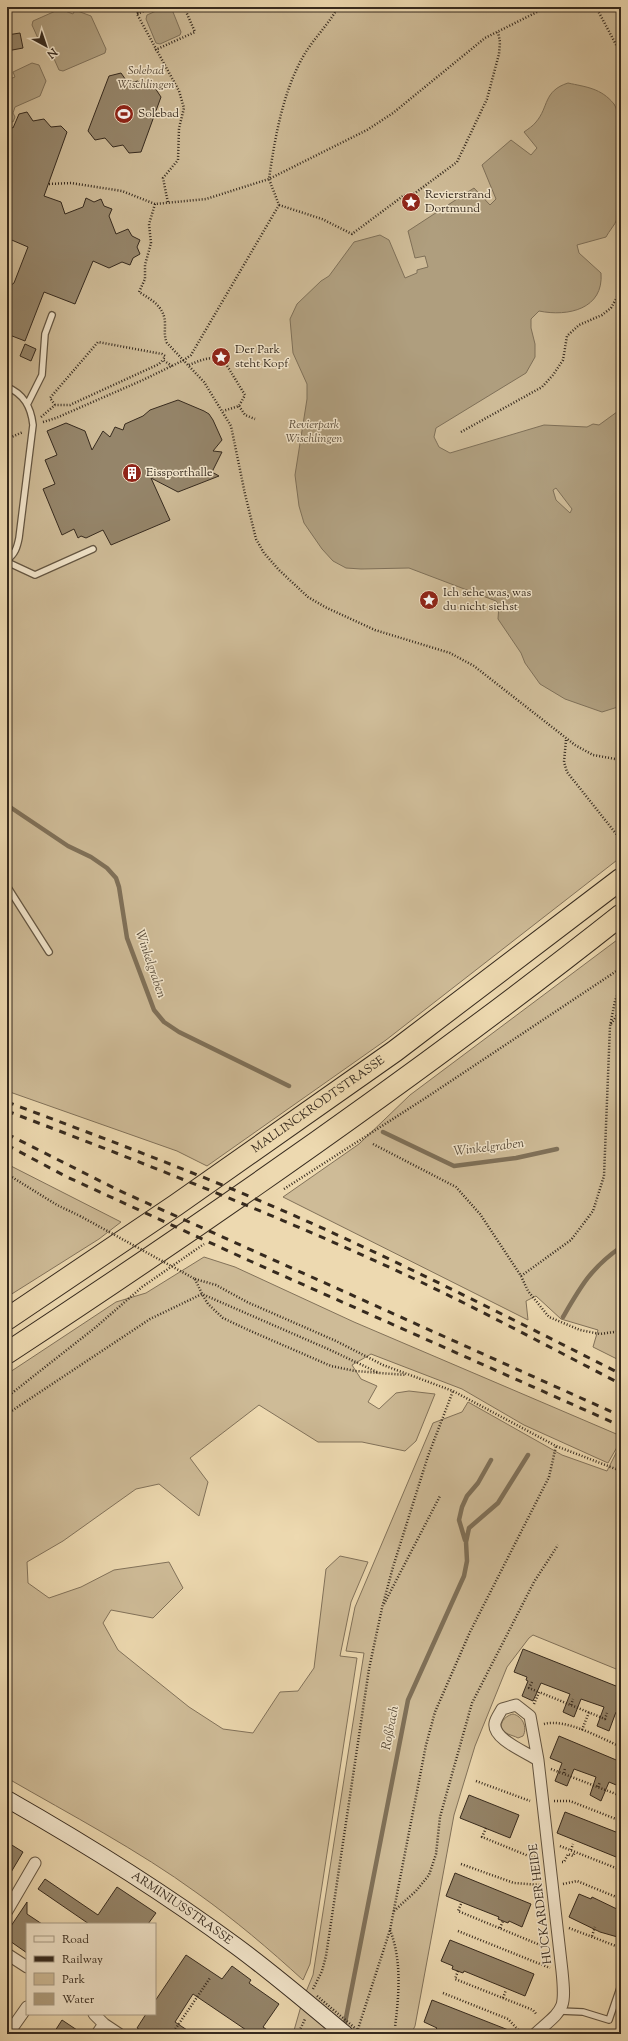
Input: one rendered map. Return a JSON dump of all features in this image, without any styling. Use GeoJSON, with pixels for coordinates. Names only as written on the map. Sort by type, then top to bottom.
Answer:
{"type":"FeatureCollection","features":[{"type":"Feature","properties":{"kind":"highway","name":"MALLINCKRODTSTRASSE"},"geometry":{"type":"LineString","coordinates":[[7,1319],[176,1205],[395,1051],[530,950],[621,879]]}},
{"type":"Feature","properties":{"kind":"highway"},"geometry":{"type":"LineString","coordinates":[[7,1353],[191,1230],[407,1078],[621,915]]}},
{"type":"Feature","properties":{"kind":"street"},"geometry":{"type":"LineString","coordinates":[[530,1716],[516,1705],[502,1709],[495,1722],[495,1731],[501,1738],[538,1765]]}},
{"type":"Feature","properties":{"kind":"street","name":"HUCKARDER HEIDE"},"geometry":{"type":"LineString","coordinates":[[530,1716],[538,1765],[565,2000],[560,2011]]}},
{"type":"Feature","properties":{"kind":"street","name":"ARMINIUSSTRASSE"},"geometry":{"type":"LineString","coordinates":[[7,1799],[60,1829],[174,1902],[316,2002],[344,2034]]}},
{"type":"Feature","properties":{"kind":"street"},"geometry":{"type":"LineString","coordinates":[[7,1911],[35,1863]]}},
{"type":"Feature","properties":{"kind":"street"},"geometry":{"type":"LineString","coordinates":[[7,1954],[26,1966]]}},
{"type":"Feature","properties":{"kind":"street"},"geometry":{"type":"LineString","coordinates":[[8,2034],[26,2008]]}},
{"type":"Feature","properties":{"kind":"street"},"geometry":{"type":"LineString","coordinates":[[535,2034],[560,2011]]}},
{"type":"Feature","properties":{"kind":"street"},"geometry":{"type":"LineString","coordinates":[[95,2015],[104,2024],[119,2034]]}},
{"type":"Feature","properties":{"kind":"street"},"geometry":{"type":"LineString","coordinates":[[97,2034],[104,2024]]}},
{"type":"Feature","properties":{"kind":"lane"},"geometry":{"type":"LineString","coordinates":[[28,403],[42,375],[45,363],[45,334],[52,315]]}},
{"type":"Feature","properties":{"kind":"lane"},"geometry":{"type":"LineString","coordinates":[[7,387],[20,394],[28,403],[32,413],[32,425],[19,538],[15,552],[7,561],[35,575],[93,549]]}},
{"type":"Feature","properties":{"kind":"lane"},"geometry":{"type":"LineString","coordinates":[[7,886],[49,952]]}},
{"type":"Feature","properties":{"kind":"lane"},"geometry":{"type":"LineString","coordinates":[[560,2011],[583,2012],[609,2020],[621,1985]]}},
{"type":"Feature","properties":{"kind":"path"},"geometry":{"type":"LineString","coordinates":[[137,14],[141,7]]}},
{"type":"Feature","properties":{"kind":"path"},"geometry":{"type":"LineString","coordinates":[[137,14],[153,7]]}},
{"type":"Feature","properties":{"kind":"path"},"geometry":{"type":"LineString","coordinates":[[155,50],[195,32],[184,7]]}},
{"type":"Feature","properties":{"kind":"path"},"geometry":{"type":"LineString","coordinates":[[279,205],[269,178],[286,100],[294,74],[317,34],[338,7]]}},
{"type":"Feature","properties":{"kind":"path"},"geometry":{"type":"LineString","coordinates":[[537,7],[540,10]]}},
{"type":"Feature","properties":{"kind":"path"},"geometry":{"type":"LineString","coordinates":[[50,184],[71,183],[122,191],[155,204],[206,199],[269,178],[368,130],[393,113],[485,38],[547,7]]}},
{"type":"Feature","properties":{"kind":"path"},"geometry":{"type":"LineString","coordinates":[[596,7],[621,52]]}},
{"type":"Feature","properties":{"kind":"path"},"geometry":{"type":"LineString","coordinates":[[137,14],[155,50],[179,91],[184,108],[179,128],[178,160],[163,178],[168,203]]}},
{"type":"Feature","properties":{"kind":"path"},"geometry":{"type":"LineString","coordinates":[[279,205],[322,219],[352,234],[403,196],[415,193],[457,162],[487,99],[499,54],[500,42],[498,32]]}},
{"type":"Feature","properties":{"kind":"path"},"geometry":{"type":"LineString","coordinates":[[155,204],[149,224],[151,243],[144,265],[145,279],[139,292],[153,300],[160,308],[164,315],[164,336],[167,343],[204,382],[231,426],[246,501],[256,539],[264,553],[297,587],[325,607],[375,630],[450,653],[474,666],[566,739],[593,755],[621,760]]}},
{"type":"Feature","properties":{"kind":"path"},"geometry":{"type":"LineString","coordinates":[[32,425],[56,418],[184,360],[197,348],[243,264],[279,205]]}},
{"type":"Feature","properties":{"kind":"path"},"geometry":{"type":"LineString","coordinates":[[461,432],[542,387],[554,375],[563,360],[567,336],[579,325],[602,315],[611,308],[621,290]]}},
{"type":"Feature","properties":{"kind":"path"},"geometry":{"type":"LineString","coordinates":[[7,439],[23,432],[55,405],[70,404],[159,364],[164,356],[162,354],[98,342],[50,398],[55,405]]}},
{"type":"Feature","properties":{"kind":"path"},"geometry":{"type":"LineString","coordinates":[[189,365],[213,357],[222,359],[245,396],[239,406],[223,411]]}},
{"type":"Feature","properties":{"kind":"path"},"geometry":{"type":"LineString","coordinates":[[162,360],[172,366]]}},
{"type":"Feature","properties":{"kind":"path"},"geometry":{"type":"LineString","coordinates":[[239,406],[245,415],[255,419]]}},
{"type":"Feature","properties":{"kind":"path"},"geometry":{"type":"LineString","coordinates":[[566,739],[564,762],[567,772],[621,840]]}},
{"type":"Feature","properties":{"kind":"path"},"geometry":{"type":"LineString","coordinates":[[279,1192],[427,1097],[621,968]]}},
{"type":"Feature","properties":{"kind":"path"},"geometry":{"type":"LineString","coordinates":[[521,1276],[571,1240],[593,1211],[604,1176],[610,1026],[615,1001],[621,986]]}},
{"type":"Feature","properties":{"kind":"path"},"geometry":{"type":"LineString","coordinates":[[610,1026],[621,1009]]}},
{"type":"Feature","properties":{"kind":"path"},"geometry":{"type":"LineString","coordinates":[[373,1144],[456,1187],[480,1214],[521,1276],[528,1291],[549,1317],[580,1330],[600,1334],[621,1331]]}},
{"type":"Feature","properties":{"kind":"path"},"geometry":{"type":"LineString","coordinates":[[7,1174],[57,1205],[195,1279],[208,1283],[383,1365],[453,1391],[556,1446],[621,1471]]}},
{"type":"Feature","properties":{"kind":"path"},"geometry":{"type":"LineString","coordinates":[[7,1397],[96,1327],[142,1287],[208,1242]]}},
{"type":"Feature","properties":{"kind":"path"},"geometry":{"type":"LineString","coordinates":[[195,1279],[202,1294],[223,1318],[330,1366],[378,1373],[410,1375]]}},
{"type":"Feature","properties":{"kind":"path"},"geometry":{"type":"LineString","coordinates":[[7,1414],[150,1319],[202,1294],[328,1349],[378,1373]]}},
{"type":"Feature","properties":{"kind":"path"},"geometry":{"type":"LineString","coordinates":[[312,1992],[322,1971],[326,1956],[369,1669],[382,1608],[393,1567],[428,1456],[453,1391]]}},
{"type":"Feature","properties":{"kind":"path"},"geometry":{"type":"LineString","coordinates":[[357,2034],[390,1930],[426,1745],[435,1712],[470,1632],[549,1476],[556,1446]]}},
{"type":"Feature","properties":{"kind":"path"},"geometry":{"type":"LineString","coordinates":[[382,1608],[440,1496]]}},
{"type":"Feature","properties":{"kind":"path"},"geometry":{"type":"LineString","coordinates":[[394,1911],[416,1891],[429,1875],[436,1854],[440,1817],[472,1703],[534,1582],[558,1545]]}},
{"type":"Feature","properties":{"kind":"path"},"geometry":{"type":"LineString","coordinates":[[532,1682],[529,1688],[605,1719],[607,1713]]}},
{"type":"Feature","properties":{"kind":"path"},"geometry":{"type":"LineString","coordinates":[[530,1716],[539,1692]]}},
{"type":"Feature","properties":{"kind":"path"},"geometry":{"type":"LineString","coordinates":[[571,1705],[573,1699]]}},
{"type":"Feature","properties":{"kind":"path"},"geometry":{"type":"LineString","coordinates":[[582,1730],[589,1712]]}},
{"type":"Feature","properties":{"kind":"path"},"geometry":{"type":"LineString","coordinates":[[532,1729],[553,1722],[582,1730],[621,1747]]}},
{"type":"Feature","properties":{"kind":"path"},"geometry":{"type":"LineString","coordinates":[[538,1765],[564,1773],[621,1796]]}},
{"type":"Feature","properties":{"kind":"path"},"geometry":{"type":"LineString","coordinates":[[564,1773],[565,1768]]}},
{"type":"Feature","properties":{"kind":"path"},"geometry":{"type":"LineString","coordinates":[[598,1787],[600,1782]]}},
{"type":"Feature","properties":{"kind":"path"},"geometry":{"type":"LineString","coordinates":[[486,1828],[482,1837],[532,1857],[548,1855],[564,1862],[568,1854],[573,1856],[575,1852]]}},
{"type":"Feature","properties":{"kind":"path"},"geometry":{"type":"LineString","coordinates":[[571,1850],[573,1844]]}},
{"type":"Feature","properties":{"kind":"path"},"geometry":{"type":"LineString","coordinates":[[548,1855],[558,1845],[621,1869]]}},
{"type":"Feature","properties":{"kind":"path"},"geometry":{"type":"LineString","coordinates":[[461,1904],[458,1911],[540,1945],[559,1942]]}},
{"type":"Feature","properties":{"kind":"path"},"geometry":{"type":"LineString","coordinates":[[500,1928],[503,1921]]}},
{"type":"Feature","properties":{"kind":"path"},"geometry":{"type":"LineString","coordinates":[[557,1929],[568,1927],[621,1948]]}},
{"type":"Feature","properties":{"kind":"path"},"geometry":{"type":"LineString","coordinates":[[592,1936],[595,1927]]}},
{"type":"Feature","properties":{"kind":"path"},"geometry":{"type":"LineString","coordinates":[[390,1930],[396,1944],[399,1997],[395,2027]]}},
{"type":"Feature","properties":{"kind":"path"},"geometry":{"type":"LineString","coordinates":[[458,1931],[554,1970],[562,1971]]}},
{"type":"Feature","properties":{"kind":"path"},"geometry":{"type":"LineString","coordinates":[[458,1971],[455,1979],[533,2010],[546,2024]]}},
{"type":"Feature","properties":{"kind":"path"},"geometry":{"type":"LineString","coordinates":[[172,2034],[210,1978]]}},
{"type":"Feature","properties":{"kind":"path"},"geometry":{"type":"LineString","coordinates":[[503,1998],[506,1990]]}},
{"type":"Feature","properties":{"kind":"path"},"geometry":{"type":"LineString","coordinates":[[443,1992],[508,2019],[523,2034]]}},
{"type":"Feature","properties":{"kind":"path"},"geometry":{"type":"LineString","coordinates":[[316,2002],[362,2034]]}},
{"type":"Feature","properties":{"kind":"green space","name":"Revierpark Wischlingen"},"geometry":{"type":"Polygon","coordinates":[[[7,7],[621,7],[621,857],[386,1040],[207,1166],[177,1151],[7,1091],[7,7]]]}},
{"type":"Feature","properties":{"kind":"green space"},"geometry":{"type":"Polygon","coordinates":[[[621,937],[621,1361],[593,1347],[598,1330],[561,1319],[536,1296],[526,1301],[528,1320],[283,1197],[359,1144],[410,1095],[621,937]]]}},
{"type":"Feature","properties":{"kind":"green space"},"geometry":{"type":"Polygon","coordinates":[[[7,1164],[121,1222],[99,1239],[7,1297],[7,1164]]]}},
{"type":"Feature","properties":{"kind":"green space"},"geometry":{"type":"Polygon","coordinates":[[[204,1257],[235,1267],[354,1322],[621,1436],[621,1440],[608,1463],[524,1425],[462,1389],[371,1354],[352,1365],[361,1379],[377,1386],[368,1402],[379,1409],[396,1393],[409,1391],[435,1394],[416,1441],[405,1451],[362,1442],[318,1442],[259,1405],[190,1458],[208,1482],[199,1516],[159,1484],[136,1489],[63,1541],[27,1562],[28,1583],[49,1598],[81,1587],[114,1570],[169,1562],[183,1588],[153,1618],[111,1610],[103,1623],[118,1650],[189,1707],[223,1729],[253,1733],[280,1692],[298,1691],[314,1668],[326,1569],[340,1556],[368,1562],[351,1602],[340,1656],[357,1658],[310,1964],[303,1980],[238,1924],[175,1877],[104,1833],[7,1778],[7,1374],[116,1302],[146,1293],[204,1257]]]}},
{"type":"Feature","properties":{"kind":"green space"},"geometry":{"type":"Polygon","coordinates":[[[468,1402],[562,1455],[607,1471],[621,1443],[621,1671],[533,1635],[529,1638],[507,1667],[475,1746],[454,1815],[415,2026],[411,2034],[293,2034],[303,1999],[313,1975],[364,1653],[346,1651],[355,1607],[433,1423],[462,1412],[468,1402]]]}},
{"type":"Feature","properties":{"kind":"green space"},"geometry":{"type":"Polygon","coordinates":[[[513,1714],[521,1719],[525,1729],[523,1736],[518,1738],[506,1733],[501,1724],[504,1719],[513,1714]]]}},
{"type":"Feature","properties":{"kind":"water"},"geometry":{"type":"Polygon","coordinates":[[[165,7],[171,7],[181,32],[180,35],[160,44],[156,43],[146,19],[147,15],[165,7]]]}},
{"type":"Feature","properties":{"kind":"water"},"geometry":{"type":"Polygon","coordinates":[[[60,9],[73,14],[75,10],[91,16],[106,49],[105,53],[63,71],[59,70],[47,43],[41,45],[32,25],[33,21],[60,9]]]}},
{"type":"Feature","properties":{"kind":"water"},"geometry":{"type":"Polygon","coordinates":[[[32,63],[39,65],[46,81],[40,96],[15,107],[13,113],[15,117],[13,122],[9,121],[7,80],[15,77],[13,72],[32,63]]]}},
{"type":"Feature","properties":{"kind":"water"},"geometry":{"type":"Polygon","coordinates":[[[568,83],[598,91],[614,104],[617,112],[619,125],[621,179],[617,219],[606,237],[577,245],[579,253],[601,273],[597,295],[582,308],[572,311],[550,313],[539,311],[531,319],[531,328],[535,344],[535,357],[526,373],[436,428],[434,437],[439,447],[450,453],[544,425],[587,427],[593,424],[599,425],[621,409],[621,706],[602,712],[565,699],[540,684],[525,663],[521,653],[498,619],[499,605],[496,601],[409,568],[346,568],[333,561],[322,549],[304,523],[299,506],[295,475],[307,399],[307,384],[293,353],[290,319],[297,304],[321,281],[329,276],[354,242],[380,235],[389,240],[405,278],[417,273],[417,270],[428,267],[425,256],[415,258],[408,231],[474,188],[490,205],[496,199],[482,165],[511,140],[531,155],[537,148],[524,132],[536,122],[550,95],[560,86],[568,83]],[[556,488],[553,490],[556,500],[570,513],[572,509],[556,488]]]}},
{"type":"Feature","properties":{"kind":"building"},"geometry":{"type":"Polygon","coordinates":[[[20,33],[23,48],[7,51],[7,35],[20,33]]]}},
{"type":"Feature","properties":{"kind":"building","name":"Solebad"},"geometry":{"type":"Polygon","coordinates":[[[121,73],[128,83],[138,81],[144,89],[155,88],[161,97],[141,152],[129,153],[123,145],[113,147],[105,138],[95,140],[88,131],[109,76],[121,73]]]}},
{"type":"Feature","properties":{"kind":"building"},"geometry":{"type":"Polygon","coordinates":[[[27,112],[33,121],[44,119],[51,127],[61,126],[67,132],[44,196],[61,202],[65,214],[83,207],[86,198],[94,202],[101,199],[104,206],[112,209],[109,216],[116,234],[128,229],[132,236],[140,240],[137,247],[140,254],[133,258],[130,265],[122,262],[109,268],[93,261],[75,304],[44,292],[25,341],[7,334],[7,288],[14,283],[28,247],[7,238],[7,125],[13,128],[19,114],[27,112]]]}},
{"type":"Feature","properties":{"kind":"building"},"geometry":{"type":"Polygon","coordinates":[[[25,344],[36,349],[31,361],[20,356],[25,344]]]}},
{"type":"Feature","properties":{"kind":"building","name":"Eissporthalle"},"geometry":{"type":"Polygon","coordinates":[[[178,400],[204,411],[209,414],[213,420],[222,440],[213,451],[222,452],[212,472],[219,476],[178,492],[151,478],[170,520],[111,545],[103,530],[86,538],[81,536],[78,538],[74,529],[62,535],[43,489],[55,484],[45,460],[57,455],[47,431],[66,423],[85,431],[92,450],[103,431],[110,437],[115,427],[123,430],[125,424],[143,416],[150,410],[178,400]]]}},
{"type":"Feature","properties":{"kind":"building"},"geometry":{"type":"Polygon","coordinates":[[[523,1649],[621,1688],[621,1714],[616,1712],[609,1731],[597,1726],[604,1707],[581,1699],[574,1717],[563,1712],[570,1694],[541,1683],[533,1701],[522,1696],[528,1681],[526,1680],[527,1677],[514,1672],[523,1649]]]}},
{"type":"Feature","properties":{"kind":"building"},"geometry":{"type":"Polygon","coordinates":[[[559,1736],[621,1762],[621,1787],[609,1782],[601,1801],[590,1795],[596,1777],[574,1769],[567,1786],[555,1781],[562,1763],[550,1758],[559,1736]]]}},
{"type":"Feature","properties":{"kind":"building"},"geometry":{"type":"Polygon","coordinates":[[[469,1795],[519,1815],[510,1838],[460,1818],[469,1795]]]}},
{"type":"Feature","properties":{"kind":"building"},"geometry":{"type":"Polygon","coordinates":[[[565,1812],[621,1834],[621,1859],[557,1833],[565,1812]]]}},
{"type":"Feature","properties":{"kind":"building"},"geometry":{"type":"Polygon","coordinates":[[[7,1842],[23,1852],[7,1879],[7,1842]]]}},
{"type":"Feature","properties":{"kind":"building"},"geometry":{"type":"Polygon","coordinates":[[[455,1873],[531,1904],[522,1927],[509,1921],[508,1923],[498,1919],[499,1917],[446,1896],[455,1873]]]}},
{"type":"Feature","properties":{"kind":"building"},"geometry":{"type":"Polygon","coordinates":[[[45,1879],[98,1915],[117,1887],[156,1913],[149,1923],[88,1923],[38,1889],[45,1879]]]}},
{"type":"Feature","properties":{"kind":"building"},"geometry":{"type":"Polygon","coordinates":[[[579,1894],[591,1899],[592,1897],[621,1911],[621,1938],[600,1932],[569,1917],[579,1894]]]}},
{"type":"Feature","properties":{"kind":"building"},"geometry":{"type":"Polygon","coordinates":[[[27,1902],[27,1914],[40,1923],[26,1923],[26,1952],[7,1939],[7,1932],[27,1902]]]}},
{"type":"Feature","properties":{"kind":"building"},"geometry":{"type":"Polygon","coordinates":[[[450,1940],[534,1974],[525,1996],[464,1971],[463,1973],[452,1969],[453,1966],[441,1961],[450,1940]]]}},
{"type":"Feature","properties":{"kind":"building"},"geometry":{"type":"Polygon","coordinates":[[[186,1955],[222,1979],[232,1966],[251,1980],[249,1983],[279,2004],[263,2027],[273,2034],[252,2034],[193,1994],[175,2022],[193,2034],[147,2034],[137,2028],[145,2015],[156,2015],[156,2000],[186,1955]]]}},
{"type":"Feature","properties":{"kind":"building"},"geometry":{"type":"Polygon","coordinates":[[[432,2000],[516,2034],[445,2034],[435,2030],[437,2028],[424,2022],[432,2000]]]}},
{"type":"Feature","properties":{"kind":"building"},"geometry":{"type":"Polygon","coordinates":[[[62,2020],[83,2034],[53,2034],[62,2020]]]}},
{"type":"Feature","properties":{"kind":"waterway","name":"Winkelgraben"},"geometry":{"type":"LineString","coordinates":[[7,805],[68,846],[91,857],[107,868],[116,878],[119,887],[127,938],[154,1010],[164,1022],[179,1032],[289,1086]]}},
{"type":"Feature","properties":{"kind":"waterway","name":"Winkelgraben"},"geometry":{"type":"LineString","coordinates":[[383,1132],[454,1166],[516,1158],[557,1149]]}},
{"type":"Feature","properties":{"kind":"waterway","name":"Roßbach"},"geometry":{"type":"LineString","coordinates":[[563,1317],[575,1296],[594,1270],[621,1247]]}},
{"type":"Feature","properties":{"kind":"waterway","name":"Roßbach"},"geometry":{"type":"LineString","coordinates":[[344,2028],[408,1700],[464,1576],[467,1561],[466,1542],[469,1528],[498,1503],[528,1455]]}},
{"type":"Feature","properties":{"kind":"waterway"},"geometry":{"type":"LineString","coordinates":[[465,1540],[459,1520],[462,1507],[467,1496],[478,1483],[491,1460]]}},
{"type":"Feature","properties":{"kind":"railway"},"geometry":{"type":"LineString","coordinates":[[7,1102],[266,1203],[423,1275],[621,1374]]}},
{"type":"Feature","properties":{"kind":"railway"},"geometry":{"type":"LineString","coordinates":[[7,1111],[207,1189],[306,1230],[459,1300],[621,1384]]}},
{"type":"Feature","properties":{"kind":"railway"},"geometry":{"type":"LineString","coordinates":[[7,1134],[118,1190],[621,1416]]}},
{"type":"Feature","properties":{"kind":"railway"},"geometry":{"type":"LineString","coordinates":[[7,1145],[65,1176],[250,1261],[621,1426]]}},
{"type":"Feature","properties":{"kind":"place","name":"Solebad"},"geometry":{"type":"Point","coordinates":[124,114]}},
{"type":"Feature","properties":{"kind":"place","name":"Revierstrand Dortmund"},"geometry":{"type":"Point","coordinates":[411,202]}},
{"type":"Feature","properties":{"kind":"place","name":"Der Park steht Kopf"},"geometry":{"type":"Point","coordinates":[221,357]}},
{"type":"Feature","properties":{"kind":"place","name":"Eissporthalle"},"geometry":{"type":"Point","coordinates":[132,473]}},
{"type":"Feature","properties":{"kind":"place","name":"Ich sehe was, was du nicht siehst"},"geometry":{"type":"Point","coordinates":[429,600]}},
{"type":"Feature","properties":{"kind":"park label","name":"Solebad Wischlingen"},"geometry":{"type":"Point","coordinates":[146,78]}}]}
